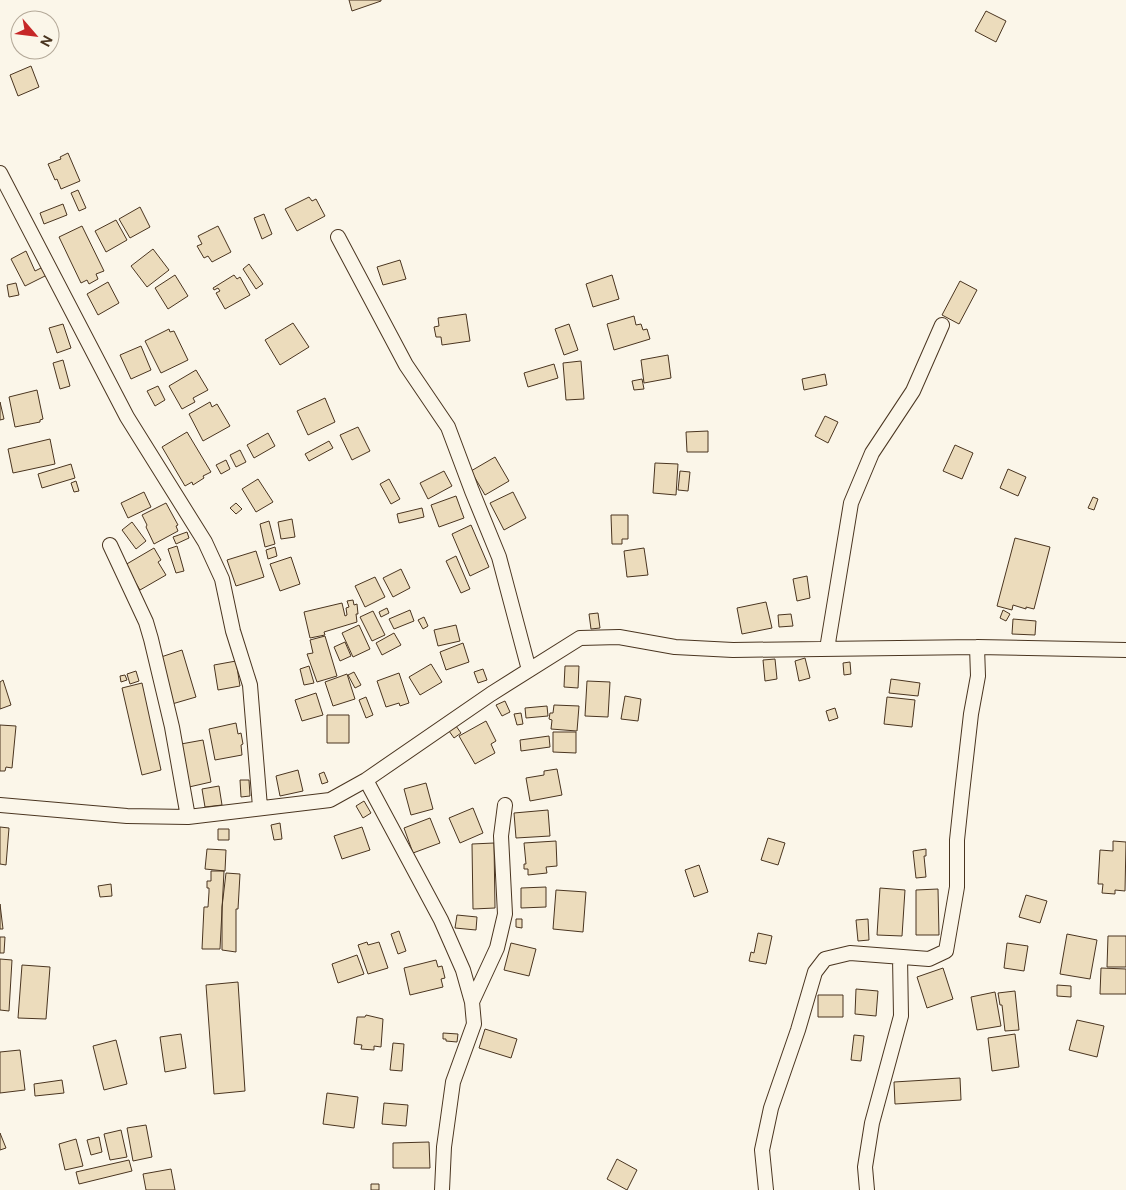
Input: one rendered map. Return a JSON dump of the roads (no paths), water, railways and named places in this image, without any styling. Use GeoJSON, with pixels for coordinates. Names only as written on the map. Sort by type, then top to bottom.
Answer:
{"type":"FeatureCollection","features":[{"type":"Feature","properties":{"kind":"street"},"geometry":{"type":"LineString","coordinates":[[0,173],[127,417],[205,542],[222,579],[233,631],[250,685],[260,807]]}},
{"type":"Feature","properties":{"kind":"street"},"geometry":{"type":"LineString","coordinates":[[338,237],[406,365],[448,427],[499,557],[529,670]]}},
{"type":"Feature","properties":{"kind":"street"},"geometry":{"type":"LineString","coordinates":[[827,649],[851,503],[872,453],[913,391],[942,325]]}},
{"type":"Feature","properties":{"kind":"street"},"geometry":{"type":"LineString","coordinates":[[110,546],[146,622],[152,639],[172,727],[188,817]]}},
{"type":"Feature","properties":{"kind":"street"},"geometry":{"type":"LineString","coordinates":[[0,805],[127,816],[188,817],[330,800],[366,780],[491,694],[580,638],[619,637],[675,647],[733,650],[977,647],[1126,650]]}},
{"type":"Feature","properties":{"kind":"street"},"geometry":{"type":"LineString","coordinates":[[766,1190],[762,1150],[771,1108],[798,1030],[815,972],[825,959],[850,953],[929,960],[946,951],[957,887],[957,840],[971,714],[978,676],[977,647]]}},
{"type":"Feature","properties":{"kind":"street"},"geometry":{"type":"LineString","coordinates":[[366,780],[441,920],[462,970],[472,1002],[474,1024],[453,1082],[444,1147],[442,1190]]}},
{"type":"Feature","properties":{"kind":"street"},"geometry":{"type":"LineString","coordinates":[[472,1002],[496,948],[505,914],[501,836],[504,805]]}},
{"type":"Feature","properties":{"kind":"street"},"geometry":{"type":"LineString","coordinates":[[868,1190],[865,1168],[872,1123],[901,1016],[900,957]]}}]}
